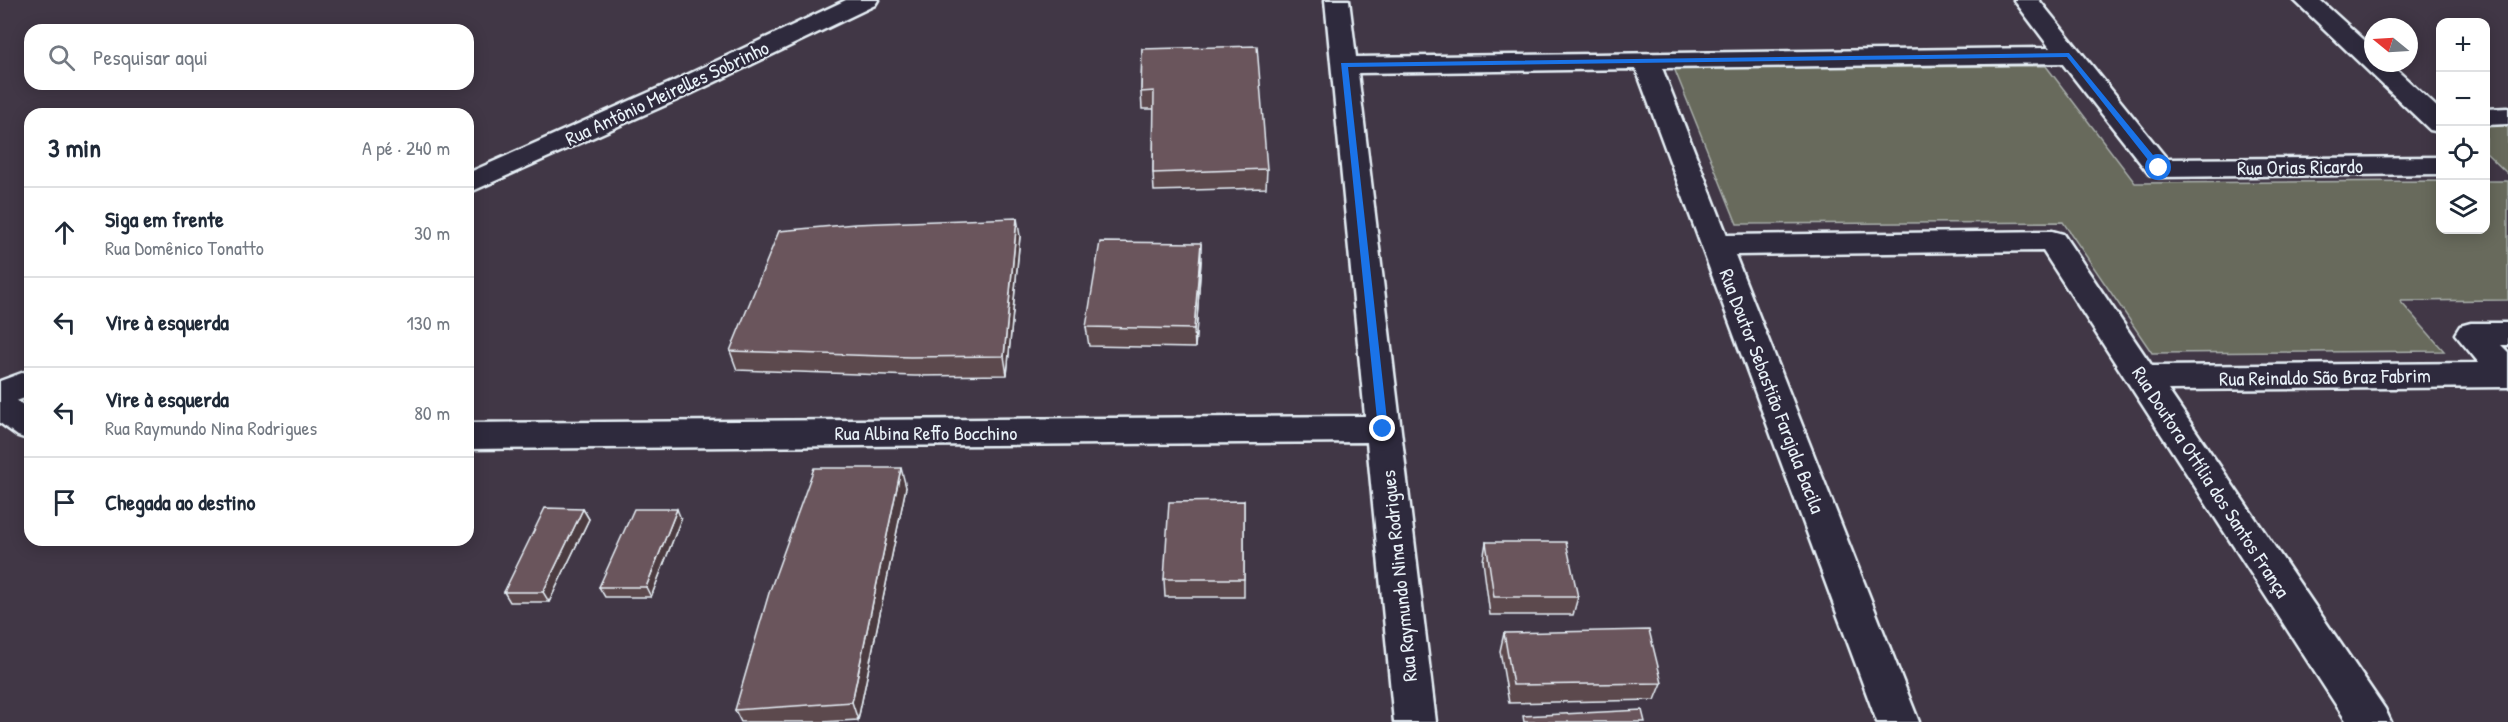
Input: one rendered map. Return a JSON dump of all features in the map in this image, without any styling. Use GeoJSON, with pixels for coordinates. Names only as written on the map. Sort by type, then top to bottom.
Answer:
{"type":"FeatureCollection","features":[{"type":"Feature","properties":{"kind":"street","name":"Rua Antônio Meirelles Sobrinho"},"geometry":{"type":"LineString","coordinates":[[474,181],[630,112],[866,0]]}},
{"type":"Feature","properties":{"kind":"street","name":"Rua Raymundo Nina Rodrigues"},"geometry":{"type":"LineString","coordinates":[[1337,0],[1414,722]]}},
{"type":"Feature","properties":{"kind":"street"},"geometry":{"type":"LineString","coordinates":[[2025,0],[2069,55]]}},
{"type":"Feature","properties":{"kind":"street"},"geometry":{"type":"LineString","coordinates":[[2306,0],[2364,53]]}},
{"type":"Feature","properties":{"kind":"street"},"geometry":{"type":"LineString","coordinates":[[1344,64],[2069,55]]}},
{"type":"Feature","properties":{"kind":"street","name":"Rua Orias Ricardo"},"geometry":{"type":"LineString","coordinates":[[2069,55],[2159,168],[2436,165]]}},
{"type":"Feature","properties":{"kind":"street","name":"Rua Doutor Sebastião Farajala Bacila"},"geometry":{"type":"LineString","coordinates":[[1646,61],[1898,722]]}},
{"type":"Feature","properties":{"kind":"street"},"geometry":{"type":"LineString","coordinates":[[2385,72],[2436,118]]}},
{"type":"Feature","properties":{"kind":"street"},"geometry":{"type":"LineString","coordinates":[[2490,117],[2508,116]]}},
{"type":"Feature","properties":{"kind":"street","name":"Rua Doutora Ottília dos Santos França"},"geometry":{"type":"LineString","coordinates":[[1716,245],[2052,241],[2370,722]]}},
{"type":"Feature","properties":{"kind":"street"},"geometry":{"type":"LineString","coordinates":[[2508,334],[2471,334],[2508,374]]}},
{"type":"Feature","properties":{"kind":"street","name":"Rua Reinaldo São Braz Fabrim"},"geometry":{"type":"LineString","coordinates":[[2143,378],[2508,374]]}},
{"type":"Feature","properties":{"kind":"street"},"geometry":{"type":"LineString","coordinates":[[0,395],[24,385]]}},
{"type":"Feature","properties":{"kind":"street"},"geometry":{"type":"LineString","coordinates":[[0,406],[24,423]]}},
{"type":"Feature","properties":{"kind":"street","name":"Rua Albina Reffo Bocchino"},"geometry":{"type":"LineString","coordinates":[[474,436],[1383,429]]}},
{"type":"Feature","properties":{"kind":"green space"},"geometry":{"type":"Polygon","coordinates":[[[2046,66],[2135,183],[2436,181],[2436,234],[2490,234],[2490,181],[2508,181],[2508,300],[2400,301],[2444,351],[2152,353],[2063,222],[1737,224],[1674,68],[2046,66]]]}},
{"type":"Feature","properties":{"kind":"green space"},"geometry":{"type":"Polygon","coordinates":[[[2490,124],[2508,124],[2508,174],[2490,157],[2490,124]]]}},
{"type":"Feature","properties":{"kind":"building"},"geometry":{"type":"Polygon","coordinates":[[[1257,46],[1267,169],[1153,173],[1154,91],[1141,92],[1142,49],[1257,46]]]}},
{"type":"Feature","properties":{"kind":"building"},"geometry":{"type":"Polygon","coordinates":[[[1017,218],[1004,356],[910,357],[730,351],[779,231],[855,224],[1017,218]]]}},
{"type":"Feature","properties":{"kind":"building"},"geometry":{"type":"Polygon","coordinates":[[[1100,242],[1201,243],[1194,329],[1086,327],[1100,242]]]}},
{"type":"Feature","properties":{"kind":"building"},"geometry":{"type":"Polygon","coordinates":[[[814,468],[901,468],[852,702],[735,710],[769,593],[814,468]]]}},
{"type":"Feature","properties":{"kind":"building"},"geometry":{"type":"Polygon","coordinates":[[[1244,501],[1244,579],[1164,579],[1169,502],[1244,501]]]}},
{"type":"Feature","properties":{"kind":"building"},"geometry":{"type":"Polygon","coordinates":[[[545,508],[583,509],[543,592],[504,592],[545,508]]]}},
{"type":"Feature","properties":{"kind":"building"},"geometry":{"type":"Polygon","coordinates":[[[634,509],[677,509],[646,587],[599,587],[634,509]]]}},
{"type":"Feature","properties":{"kind":"building"},"geometry":{"type":"Polygon","coordinates":[[[1486,542],[1566,542],[1578,597],[1494,597],[1486,542]]]}},
{"type":"Feature","properties":{"kind":"building"},"geometry":{"type":"Polygon","coordinates":[[[1649,630],[1662,683],[1513,685],[1504,633],[1649,630]]]}},
{"type":"Feature","properties":{"kind":"building"},"geometry":{"type":"Polygon","coordinates":[[[1642,710],[1645,722],[1524,722],[1523,716],[1642,710]]]}},
{"type":"Feature","properties":{"kind":"route"},"geometry":{"type":"LineString","coordinates":[[1383,429],[1344,64],[2069,55],[2159,168]]}}]}
